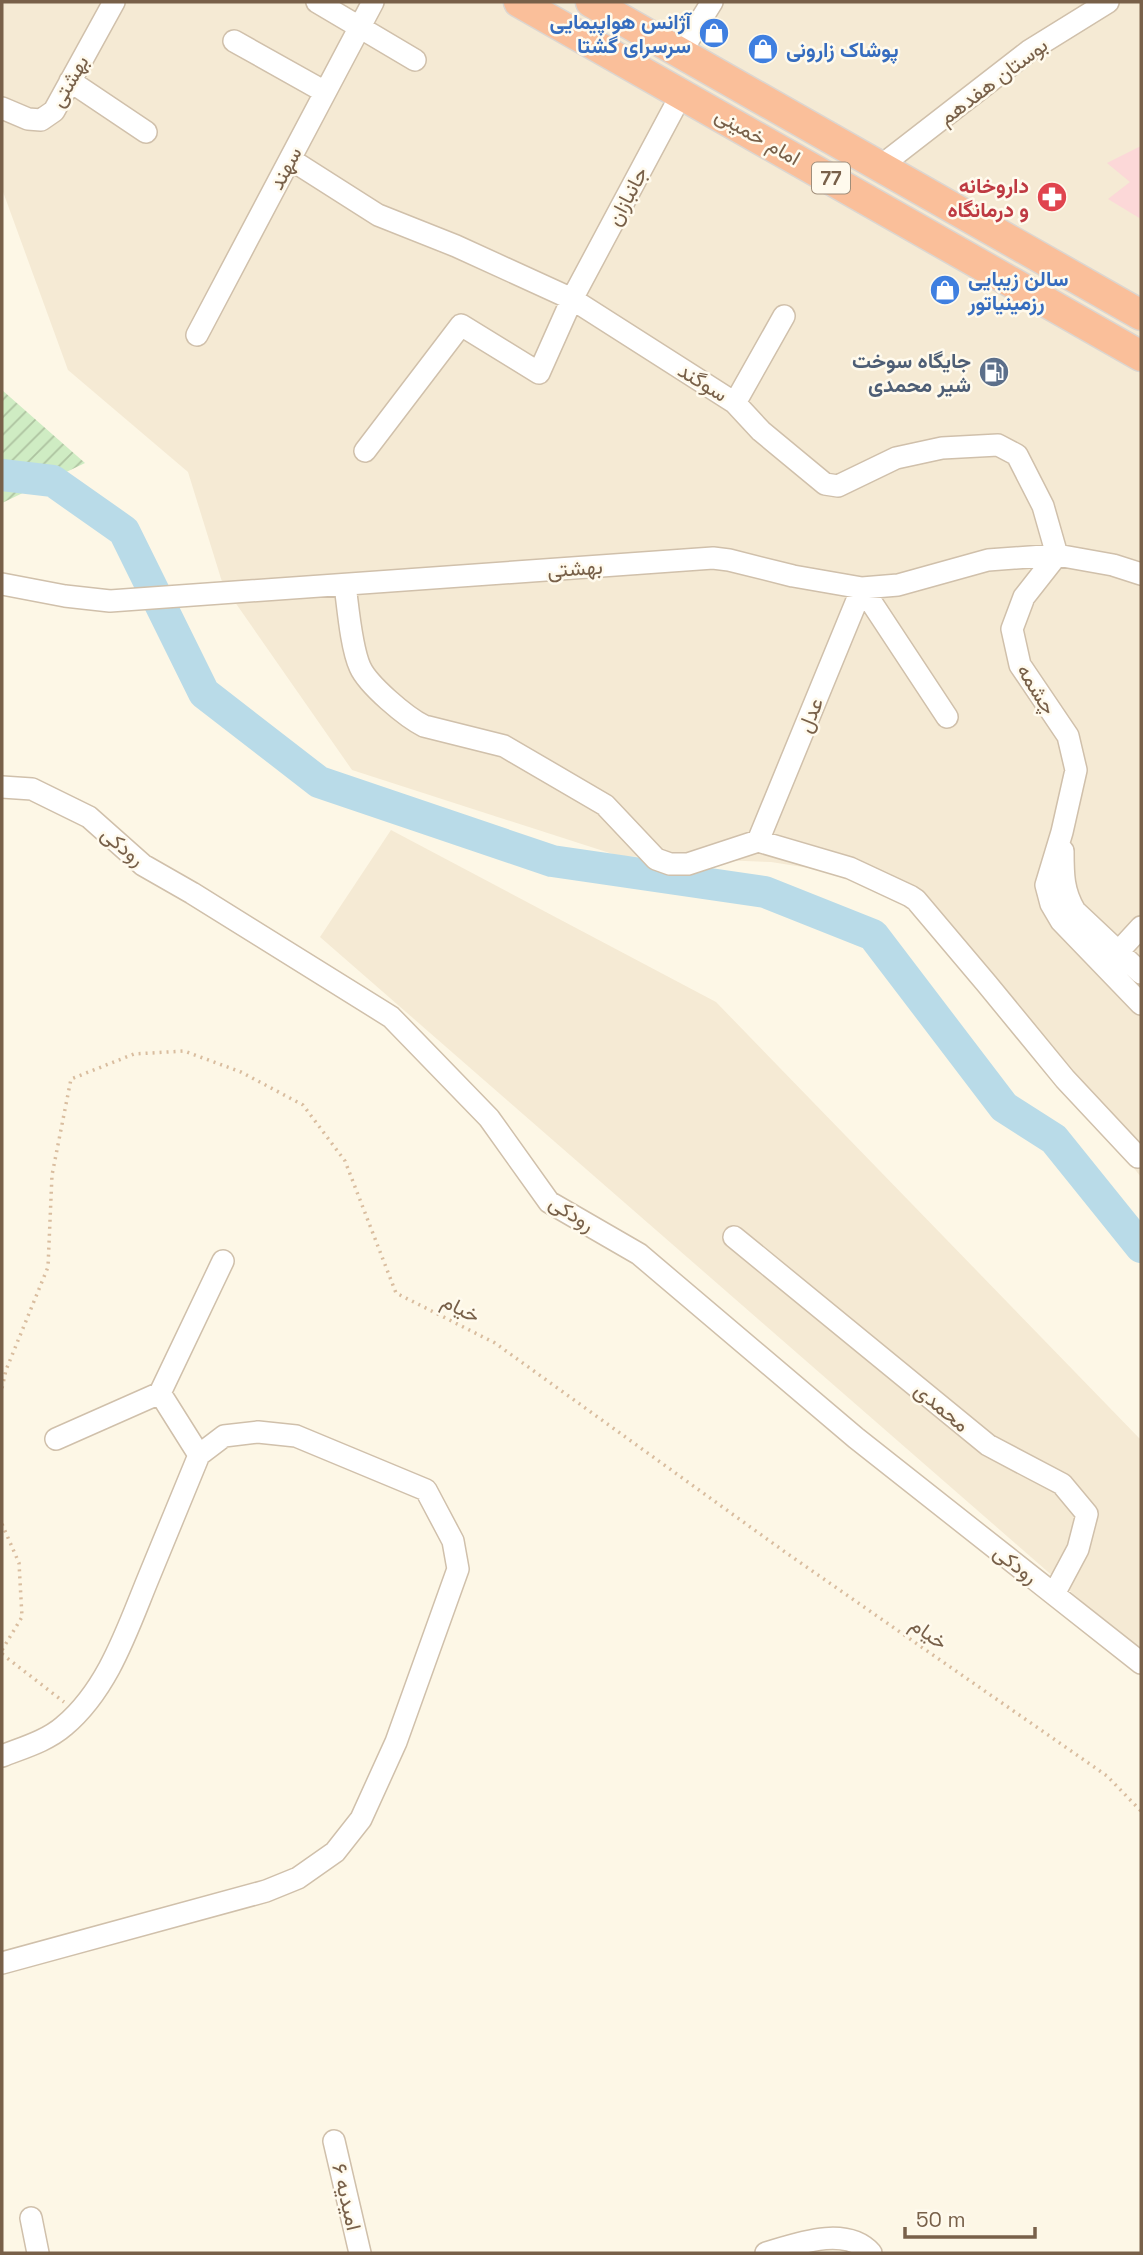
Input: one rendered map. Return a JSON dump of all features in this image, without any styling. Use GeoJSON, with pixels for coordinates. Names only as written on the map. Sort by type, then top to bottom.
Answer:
{"type":"FeatureCollection","features":[{"type":"Feature","properties":{"kind":"highway","name":"امام خمینی"},"geometry":{"type":"LineString","coordinates":[[519,2],[1141,356]]}},
{"type":"Feature","properties":{"kind":"highway","name":"امام خمینی"},"geometry":{"type":"LineString","coordinates":[[591,2],[882,165],[1141,315]]}},
{"type":"Feature","properties":{"kind":"street","name":"بهشتی"},"geometry":{"type":"LineString","coordinates":[[2,108],[28,119],[41,120],[54,111],[114,2]]}},
{"type":"Feature","properties":{"kind":"street"},"geometry":{"type":"LineString","coordinates":[[317,2],[415,60]]}},
{"type":"Feature","properties":{"kind":"street","name":"سهند"},"geometry":{"type":"LineString","coordinates":[[197,335],[373,2]]}},
{"type":"Feature","properties":{"kind":"street"},"geometry":{"type":"LineString","coordinates":[[681,52],[712,2]]}},
{"type":"Feature","properties":{"kind":"street","name":"بوستان هفدهم"},"geometry":{"type":"LineString","coordinates":[[882,165],[1029,51],[1108,2]]}},
{"type":"Feature","properties":{"kind":"street"},"geometry":{"type":"LineString","coordinates":[[234,41],[325,92]]}},
{"type":"Feature","properties":{"kind":"street"},"geometry":{"type":"LineString","coordinates":[[70,81],[146,132]]}},
{"type":"Feature","properties":{"kind":"street","name":"جانبازان"},"geometry":{"type":"LineString","coordinates":[[365,452],[461,325],[539,373],[572,299],[682,93]]}},
{"type":"Feature","properties":{"kind":"street","name":"سوگند"},"geometry":{"type":"LineString","coordinates":[[290,159],[377,215],[456,246],[572,299],[735,403],[761,431],[825,484],[838,486],[896,458],[942,448],[998,445],[1007,448],[1017,455],[1043,506],[1058,555]]}},
{"type":"Feature","properties":{"kind":"street"},"geometry":{"type":"LineString","coordinates":[[735,403],[784,316]]}},
{"type":"Feature","properties":{"kind":"street","name":"بهشتی"},"geometry":{"type":"LineString","coordinates":[[2,584],[110,601],[713,558],[862,588],[898,585],[988,560],[1058,555],[1113,565],[1141,575]]}},
{"type":"Feature","properties":{"kind":"street","name":"چشمه"},"geometry":{"type":"LineString","coordinates":[[1058,555],[1024,597],[1012,629],[1020,665],[1068,736],[1076,770],[1062,832],[1046,885],[1051,904],[1061,921],[1141,1004]]}},
{"type":"Feature","properties":{"kind":"street"},"geometry":{"type":"LineString","coordinates":[[345,585],[360,669],[390,701],[412,720],[424,726],[504,746],[605,805],[656,859],[670,864],[688,864],[758,841],[850,868],[916,900],[1065,1079],[1138,1157]]}},
{"type":"Feature","properties":{"kind":"street"},"geometry":{"type":"LineString","coordinates":[[862,588],[947,717]]}},
{"type":"Feature","properties":{"kind":"street","name":"عدل"},"geometry":{"type":"LineString","coordinates":[[758,841],[862,588]]}},
{"type":"Feature","properties":{"kind":"street","name":"رودکی"},"geometry":{"type":"LineString","coordinates":[[2,787],[32,789],[89,817],[143,865],[192,892],[391,1017],[489,1118],[549,1202],[639,1254],[856,1438],[1141,1663]]}},
{"type":"Feature","properties":{"kind":"street","name":"چشمه"},"geometry":{"type":"LineString","coordinates":[[1062,832],[1067,897],[1075,911],[1141,973]]}},
{"type":"Feature","properties":{"kind":"street"},"geometry":{"type":"LineString","coordinates":[[1118,952],[1141,927]]}},
{"type":"Feature","properties":{"kind":"street","name":"محمدی"},"geometry":{"type":"LineString","coordinates":[[734,1237],[988,1446],[1062,1484],[1087,1514],[1078,1549],[1054,1594]]}},
{"type":"Feature","properties":{"kind":"street"},"geometry":{"type":"LineString","coordinates":[[56,1439],[160,1393],[223,1261]]}},
{"type":"Feature","properties":{"kind":"street"},"geometry":{"type":"LineString","coordinates":[[160,1393],[200,1455]]}},
{"type":"Feature","properties":{"kind":"street"},"geometry":{"type":"LineString","coordinates":[[2,1756],[61,1729],[78,1714],[106,1675],[200,1455],[224,1436],[258,1432],[296,1436],[426,1490],[453,1541],[458,1569],[396,1742],[361,1819],[335,1852],[298,1878],[266,1891],[2,1963]]}},
{"type":"Feature","properties":{"kind":"street","name":"امیدیه ۶"},"geometry":{"type":"LineString","coordinates":[[334,2141],[360,2253]]}},
{"type":"Feature","properties":{"kind":"street"},"geometry":{"type":"LineString","coordinates":[[31,2218],[37,2253]]}},
{"type":"Feature","properties":{"kind":"street"},"geometry":{"type":"LineString","coordinates":[[766,2253],[819,2238],[843,2240],[865,2247],[871,2253]]}},
{"type":"Feature","properties":{"kind":"path","name":"خیام"},"geometry":{"type":"LineString","coordinates":[[2,1388],[6,1370],[48,1267],[52,1175],[71,1079],[134,1054],[184,1051],[241,1072],[303,1105],[345,1161],[396,1293],[495,1343],[785,1552],[1107,1776],[1141,1811]]}},
{"type":"Feature","properties":{"kind":"path"},"geometry":{"type":"LineString","coordinates":[[2,1524],[19,1563],[22,1617],[2,1652],[78,1714]]}},
{"type":"Feature","properties":{"kind":"shaded area"},"geometry":{"type":"Polygon","coordinates":[[[2,2],[1141,2],[1141,1177],[962,955],[911,884],[771,862],[619,856],[352,770],[223,585],[188,472],[68,370],[2,189],[2,2]]]}},
{"type":"Feature","properties":{"kind":"shaded area"},"geometry":{"type":"Polygon","coordinates":[[[1141,146],[1141,219],[1108,199],[1130,182],[1107,163],[1141,146]]]}},
{"type":"Feature","properties":{"kind":"shaded area"},"geometry":{"type":"Polygon","coordinates":[[[391,830],[716,1002],[1141,1440],[1141,1653],[320,937],[391,830]]]}},
{"type":"Feature","properties":{"kind":"green space"},"geometry":{"type":"Polygon","coordinates":[[[2,390],[85,463],[2,503],[2,390]]]}},
{"type":"Feature","properties":{"kind":"waterway"},"geometry":{"type":"LineString","coordinates":[[2,475],[53,481],[124,531],[204,693],[319,782],[552,861],[765,892],[873,935],[1004,1107],[1054,1139],[1141,1247]]}},
{"type":"Feature","properties":{"kind":"place","name":"آژانس هواپیمایی سرسرای گشتا"},"geometry":{"type":"Point","coordinates":[714,33]}},
{"type":"Feature","properties":{"kind":"place","name":"پوشاک زارونی"},"geometry":{"type":"Point","coordinates":[763,49]}},
{"type":"Feature","properties":{"kind":"place","name":"داروخانه و درمانگاه"},"geometry":{"type":"Point","coordinates":[1052,197]}},
{"type":"Feature","properties":{"kind":"place","name":"سالن زیبایی رزمینیاتور"},"geometry":{"type":"Point","coordinates":[945,290]}},
{"type":"Feature","properties":{"kind":"place","name":"جایگاه سوخت شیر محمدی"},"geometry":{"type":"Point","coordinates":[994,372]}}]}
